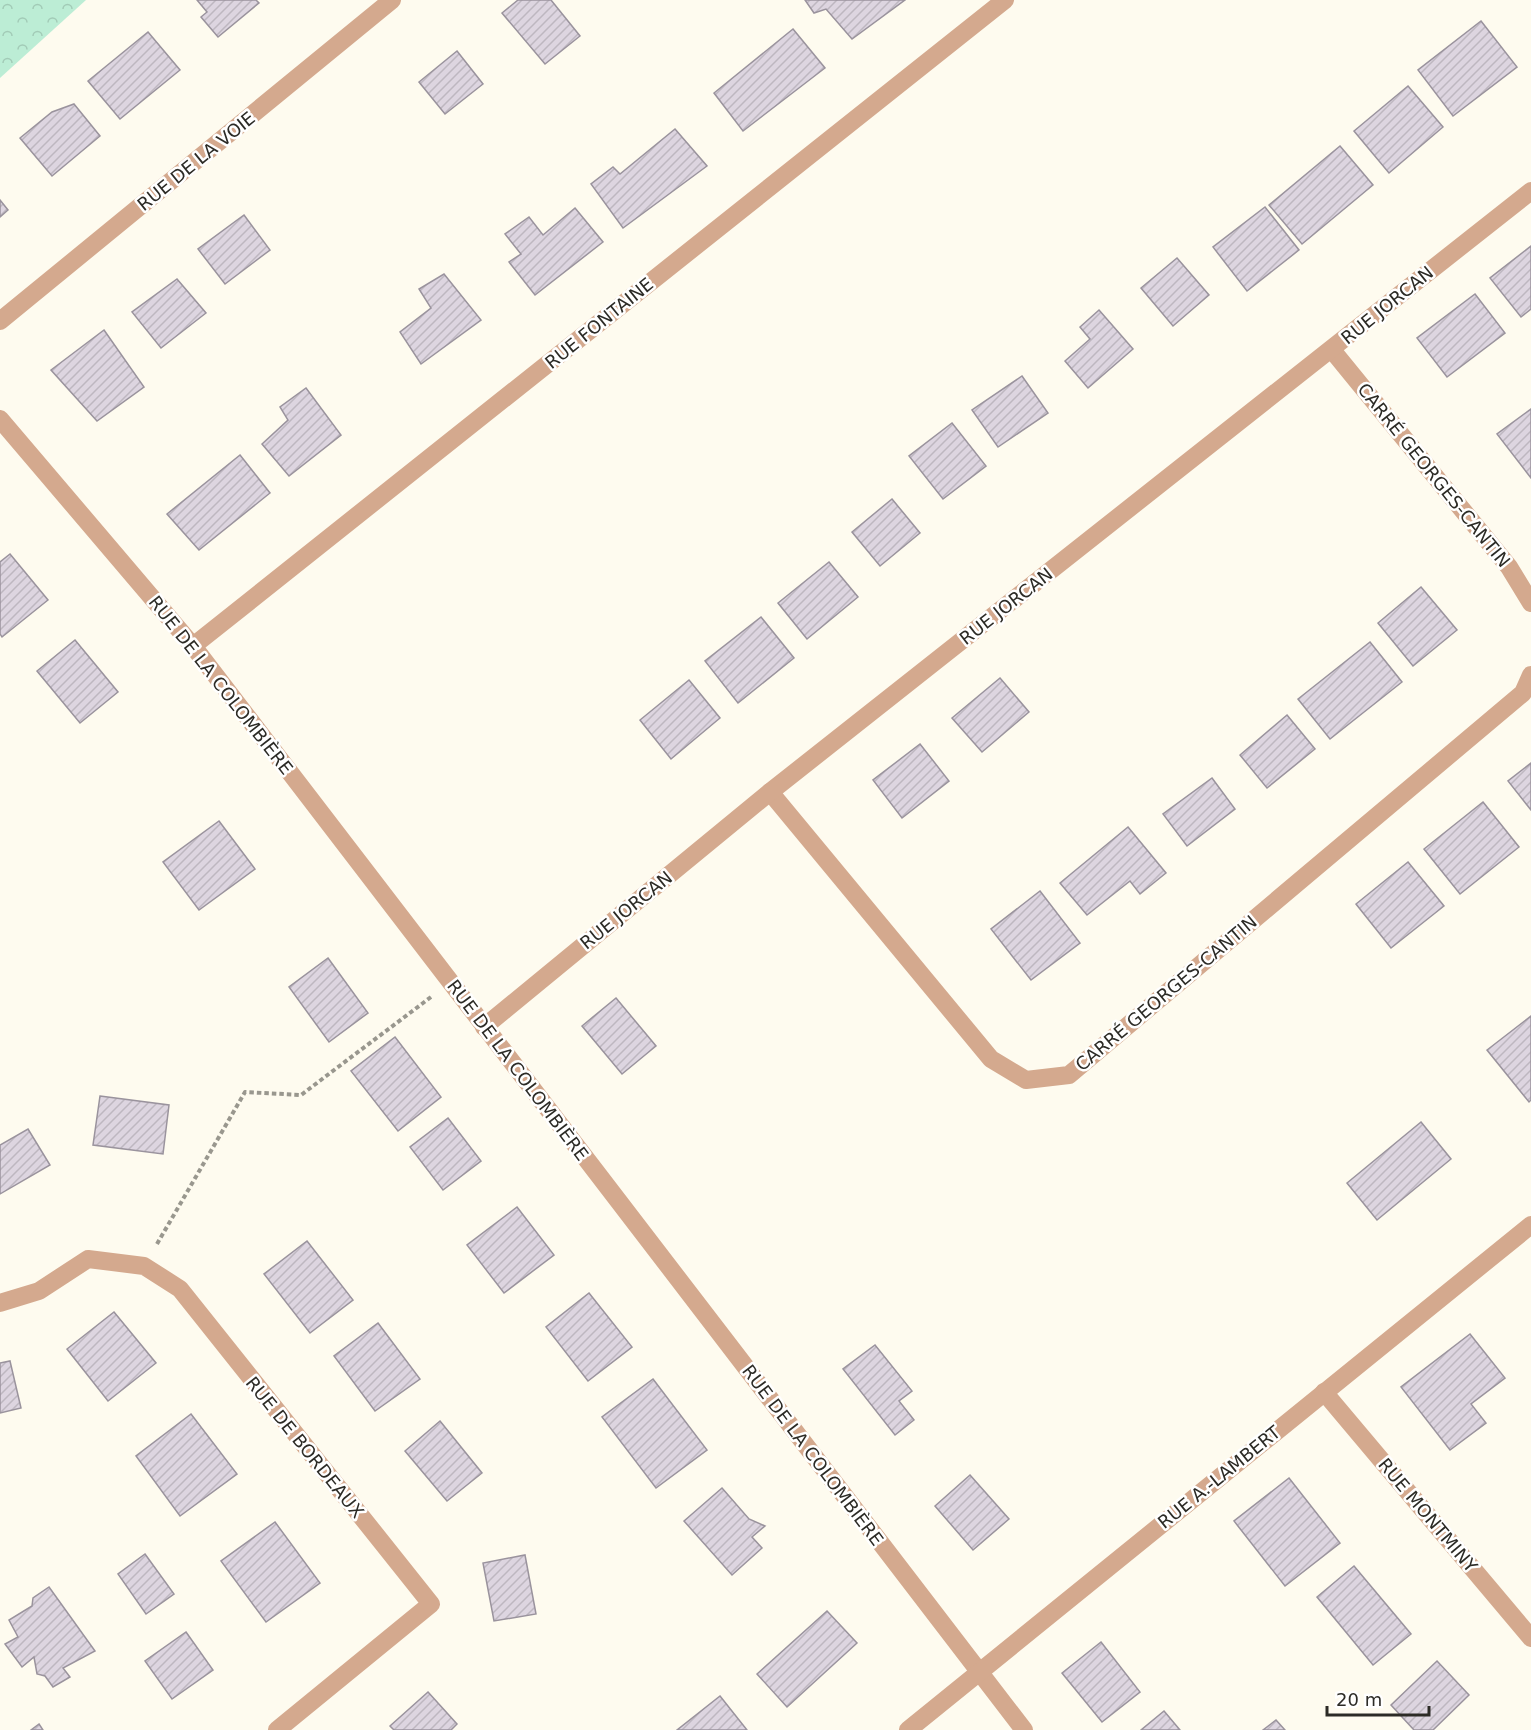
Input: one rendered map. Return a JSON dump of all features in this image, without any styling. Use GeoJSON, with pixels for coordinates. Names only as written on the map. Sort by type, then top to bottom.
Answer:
{"type":"FeatureCollection","features":[{"type":"Feature","properties":{"kind":"street","name":"RUE DE LA VOIE"},"geometry":{"type":"LineString","coordinates":[[0,321],[392,0]]}},
{"type":"Feature","properties":{"kind":"street","name":"RUE FONTAINE"},"geometry":{"type":"LineString","coordinates":[[193,646],[1005,0]]}},
{"type":"Feature","properties":{"kind":"street","name":"RUE JORCAN"},"geometry":{"type":"LineString","coordinates":[[484,1027],[770,792],[1531,191]]}},
{"type":"Feature","properties":{"kind":"street","name":"CARRÉ GEORGES-CANTIN"},"geometry":{"type":"LineString","coordinates":[[1332,350],[1509,567],[1531,603]]}},
{"type":"Feature","properties":{"kind":"street","name":"RUE DE LA COLOMBIÈRE"},"geometry":{"type":"LineString","coordinates":[[0,419],[193,646],[1024,1730]]}},
{"type":"Feature","properties":{"kind":"street","name":"CARRÉ GEORGES-CANTIN"},"geometry":{"type":"LineString","coordinates":[[770,792],[991,1059],[1026,1080],[1069,1076],[1523,693],[1531,675]]}},
{"type":"Feature","properties":{"kind":"street","name":"RUE A.-LAMBERT"},"geometry":{"type":"LineString","coordinates":[[908,1730],[1531,1225]]}},
{"type":"Feature","properties":{"kind":"street","name":"RUE DE BORDEAUX"},"geometry":{"type":"LineString","coordinates":[[0,1303],[39,1291],[88,1259],[144,1266],[180,1289],[431,1604],[277,1730]]}},
{"type":"Feature","properties":{"kind":"street","name":"RUE MONTMINY"},"geometry":{"type":"LineString","coordinates":[[1324,1392],[1531,1638]]}},
{"type":"Feature","properties":{"kind":"path"},"geometry":{"type":"LineString","coordinates":[[144,1266],[244,1092],[301,1095],[450,982]]}},
{"type":"Feature","properties":{"kind":"green space"},"geometry":{"type":"Polygon","coordinates":[[[0,0],[86,0],[0,78],[0,0]]]}},
{"type":"Feature","properties":{"kind":"building"},"geometry":{"type":"Polygon","coordinates":[[[197,0],[256,0],[259,3],[218,37],[201,17],[207,12],[197,0]]]}},
{"type":"Feature","properties":{"kind":"building"},"geometry":{"type":"Polygon","coordinates":[[[518,0],[551,0],[580,36],[545,64],[502,13],[518,0]]]}},
{"type":"Feature","properties":{"kind":"building"},"geometry":{"type":"Polygon","coordinates":[[[805,0],[905,0],[852,39],[826,9],[814,13],[805,0]]]}},
{"type":"Feature","properties":{"kind":"building"},"geometry":{"type":"Polygon","coordinates":[[[1481,21],[1517,67],[1453,116],[1418,70],[1481,21]]]}},
{"type":"Feature","properties":{"kind":"building"},"geometry":{"type":"Polygon","coordinates":[[[793,29],[825,68],[743,131],[714,93],[793,29]]]}},
{"type":"Feature","properties":{"kind":"building"},"geometry":{"type":"Polygon","coordinates":[[[148,32],[180,70],[120,119],[88,81],[148,32]]]}},
{"type":"Feature","properties":{"kind":"building"},"geometry":{"type":"Polygon","coordinates":[[[457,51],[483,84],[445,114],[419,82],[457,51]]]}},
{"type":"Feature","properties":{"kind":"building"},"geometry":{"type":"Polygon","coordinates":[[[1408,86],[1443,127],[1389,173],[1354,131],[1408,86]]]}},
{"type":"Feature","properties":{"kind":"building"},"geometry":{"type":"Polygon","coordinates":[[[74,104],[100,136],[52,176],[20,138],[52,112],[74,104]]]}},
{"type":"Feature","properties":{"kind":"building"},"geometry":{"type":"Polygon","coordinates":[[[675,129],[707,166],[623,228],[591,184],[613,167],[620,174],[675,129]]]}},
{"type":"Feature","properties":{"kind":"building"},"geometry":{"type":"Polygon","coordinates":[[[1340,146],[1373,185],[1302,244],[1269,205],[1340,146]]]}},
{"type":"Feature","properties":{"kind":"building"},"geometry":{"type":"Polygon","coordinates":[[[0,200],[8,210],[0,217],[0,200]]]}},
{"type":"Feature","properties":{"kind":"building"},"geometry":{"type":"Polygon","coordinates":[[[1265,207],[1299,250],[1247,291],[1213,247],[1265,207]]]}},
{"type":"Feature","properties":{"kind":"building"},"geometry":{"type":"Polygon","coordinates":[[[575,208],[603,242],[535,295],[509,262],[521,254],[505,234],[529,217],[543,235],[575,208]]]}},
{"type":"Feature","properties":{"kind":"building"},"geometry":{"type":"Polygon","coordinates":[[[244,215],[270,250],[225,284],[198,249],[244,215]]]}},
{"type":"Feature","properties":{"kind":"building"},"geometry":{"type":"Polygon","coordinates":[[[1531,246],[1531,309],[1521,317],[1490,278],[1531,246]]]}},
{"type":"Feature","properties":{"kind":"building"},"geometry":{"type":"Polygon","coordinates":[[[1177,258],[1209,295],[1173,326],[1141,288],[1177,258]]]}},
{"type":"Feature","properties":{"kind":"building"},"geometry":{"type":"Polygon","coordinates":[[[444,274],[481,320],[421,364],[400,332],[431,308],[419,289],[444,274]]]}},
{"type":"Feature","properties":{"kind":"building"},"geometry":{"type":"Polygon","coordinates":[[[177,279],[206,313],[161,348],[132,312],[177,279]]]}},
{"type":"Feature","properties":{"kind":"building"},"geometry":{"type":"Polygon","coordinates":[[[1475,294],[1505,333],[1447,377],[1417,338],[1475,294]]]}},
{"type":"Feature","properties":{"kind":"building"},"geometry":{"type":"Polygon","coordinates":[[[1099,310],[1133,349],[1088,388],[1065,361],[1090,339],[1080,327],[1099,310]]]}},
{"type":"Feature","properties":{"kind":"building"},"geometry":{"type":"Polygon","coordinates":[[[104,330],[144,387],[97,421],[51,370],[104,330]]]}},
{"type":"Feature","properties":{"kind":"building"},"geometry":{"type":"Polygon","coordinates":[[[1022,376],[1048,413],[998,447],[972,410],[1022,376]]]}},
{"type":"Feature","properties":{"kind":"building"},"geometry":{"type":"Polygon","coordinates":[[[306,388],[341,435],[289,476],[262,444],[288,420],[280,407],[306,388]]]}},
{"type":"Feature","properties":{"kind":"building"},"geometry":{"type":"Polygon","coordinates":[[[1531,409],[1531,478],[1497,434],[1531,409]]]}},
{"type":"Feature","properties":{"kind":"building"},"geometry":{"type":"Polygon","coordinates":[[[952,423],[986,466],[943,499],[909,456],[952,423]]]}},
{"type":"Feature","properties":{"kind":"building"},"geometry":{"type":"Polygon","coordinates":[[[240,455],[270,493],[199,550],[167,514],[240,455]]]}},
{"type":"Feature","properties":{"kind":"building"},"geometry":{"type":"Polygon","coordinates":[[[892,499],[920,533],[880,566],[852,532],[892,499]]]}},
{"type":"Feature","properties":{"kind":"building"},"geometry":{"type":"Polygon","coordinates":[[[10,554],[48,600],[2,637],[0,634],[0,562],[10,554]]]}},
{"type":"Feature","properties":{"kind":"building"},"geometry":{"type":"Polygon","coordinates":[[[829,562],[858,597],[807,639],[778,603],[829,562]]]}},
{"type":"Feature","properties":{"kind":"building"},"geometry":{"type":"Polygon","coordinates":[[[1421,587],[1457,630],[1413,666],[1378,623],[1421,587]]]}},
{"type":"Feature","properties":{"kind":"building"},"geometry":{"type":"Polygon","coordinates":[[[761,617],[794,658],[738,703],[705,661],[761,617]]]}},
{"type":"Feature","properties":{"kind":"building"},"geometry":{"type":"Polygon","coordinates":[[[75,640],[118,692],[80,723],[37,671],[75,640]]]}},
{"type":"Feature","properties":{"kind":"building"},"geometry":{"type":"Polygon","coordinates":[[[1370,642],[1402,682],[1330,739],[1298,699],[1370,642]]]}},
{"type":"Feature","properties":{"kind":"building"},"geometry":{"type":"Polygon","coordinates":[[[1000,678],[1029,712],[982,752],[952,718],[1000,678]]]}},
{"type":"Feature","properties":{"kind":"building"},"geometry":{"type":"Polygon","coordinates":[[[689,680],[720,718],[671,759],[640,720],[689,680]]]}},
{"type":"Feature","properties":{"kind":"building"},"geometry":{"type":"Polygon","coordinates":[[[1287,715],[1315,749],[1267,788],[1240,755],[1287,715]]]}},
{"type":"Feature","properties":{"kind":"building"},"geometry":{"type":"Polygon","coordinates":[[[920,744],[949,781],[902,818],[873,780],[920,744]]]}},
{"type":"Feature","properties":{"kind":"building"},"geometry":{"type":"Polygon","coordinates":[[[1531,763],[1531,810],[1508,781],[1531,763]]]}},
{"type":"Feature","properties":{"kind":"building"},"geometry":{"type":"Polygon","coordinates":[[[1212,778],[1235,809],[1187,846],[1163,814],[1212,778]]]}},
{"type":"Feature","properties":{"kind":"building"},"geometry":{"type":"Polygon","coordinates":[[[1483,802],[1519,847],[1460,894],[1424,849],[1483,802]]]}},
{"type":"Feature","properties":{"kind":"building"},"geometry":{"type":"Polygon","coordinates":[[[219,821],[255,869],[199,910],[163,862],[219,821]]]}},
{"type":"Feature","properties":{"kind":"building"},"geometry":{"type":"Polygon","coordinates":[[[1128,827],[1166,873],[1140,894],[1130,881],[1087,915],[1060,883],[1128,827]]]}},
{"type":"Feature","properties":{"kind":"building"},"geometry":{"type":"Polygon","coordinates":[[[1408,862],[1444,906],[1391,948],[1356,904],[1408,862]]]}},
{"type":"Feature","properties":{"kind":"building"},"geometry":{"type":"Polygon","coordinates":[[[1040,891],[1080,943],[1031,980],[991,929],[1040,891]]]}},
{"type":"Feature","properties":{"kind":"building"},"geometry":{"type":"Polygon","coordinates":[[[328,958],[368,1013],[329,1042],[289,987],[328,958]]]}},
{"type":"Feature","properties":{"kind":"building"},"geometry":{"type":"Polygon","coordinates":[[[616,998],[656,1046],[622,1074],[582,1026],[616,998]]]}},
{"type":"Feature","properties":{"kind":"building"},"geometry":{"type":"Polygon","coordinates":[[[1531,1016],[1531,1100],[1529,1102],[1487,1050],[1531,1016]]]}},
{"type":"Feature","properties":{"kind":"building"},"geometry":{"type":"Polygon","coordinates":[[[395,1037],[441,1097],[398,1131],[351,1071],[395,1037]]]}},
{"type":"Feature","properties":{"kind":"building"},"geometry":{"type":"Polygon","coordinates":[[[100,1096],[169,1105],[163,1154],[93,1145],[100,1096]]]}},
{"type":"Feature","properties":{"kind":"building"},"geometry":{"type":"Polygon","coordinates":[[[448,1118],[481,1161],[443,1190],[410,1147],[448,1118]]]}},
{"type":"Feature","properties":{"kind":"building"},"geometry":{"type":"Polygon","coordinates":[[[1421,1122],[1451,1159],[1377,1220],[1347,1183],[1421,1122]]]}},
{"type":"Feature","properties":{"kind":"building"},"geometry":{"type":"Polygon","coordinates":[[[28,1129],[50,1165],[0,1194],[0,1145],[28,1129]]]}},
{"type":"Feature","properties":{"kind":"building"},"geometry":{"type":"Polygon","coordinates":[[[517,1207],[554,1255],[504,1293],[467,1245],[517,1207]]]}},
{"type":"Feature","properties":{"kind":"building"},"geometry":{"type":"Polygon","coordinates":[[[307,1241],[353,1300],[310,1333],[264,1274],[307,1241]]]}},
{"type":"Feature","properties":{"kind":"building"},"geometry":{"type":"Polygon","coordinates":[[[589,1293],[632,1347],[588,1381],[546,1327],[589,1293]]]}},
{"type":"Feature","properties":{"kind":"building"},"geometry":{"type":"Polygon","coordinates":[[[114,1312],[156,1363],[108,1401],[67,1349],[114,1312]]]}},
{"type":"Feature","properties":{"kind":"building"},"geometry":{"type":"Polygon","coordinates":[[[378,1323],[420,1379],[375,1411],[334,1356],[378,1323]]]}},
{"type":"Feature","properties":{"kind":"building"},"geometry":{"type":"Polygon","coordinates":[[[1470,1334],[1505,1378],[1471,1404],[1486,1423],[1450,1450],[1401,1387],[1470,1334]]]}},
{"type":"Feature","properties":{"kind":"building"},"geometry":{"type":"Polygon","coordinates":[[[875,1345],[912,1391],[899,1401],[914,1420],[895,1435],[843,1369],[875,1345]]]}},
{"type":"Feature","properties":{"kind":"building"},"geometry":{"type":"Polygon","coordinates":[[[10,1361],[21,1408],[0,1413],[0,1363],[10,1361]]]}},
{"type":"Feature","properties":{"kind":"building"},"geometry":{"type":"Polygon","coordinates":[[[653,1379],[707,1450],[656,1488],[602,1417],[653,1379]]]}},
{"type":"Feature","properties":{"kind":"building"},"geometry":{"type":"Polygon","coordinates":[[[191,1414],[237,1474],[180,1516],[136,1456],[191,1414]]]}},
{"type":"Feature","properties":{"kind":"building"},"geometry":{"type":"Polygon","coordinates":[[[440,1421],[482,1473],[447,1501],[405,1451],[440,1421]]]}},
{"type":"Feature","properties":{"kind":"building"},"geometry":{"type":"Polygon","coordinates":[[[970,1475],[1009,1519],[973,1550],[935,1506],[970,1475]]]}},
{"type":"Feature","properties":{"kind":"building"},"geometry":{"type":"Polygon","coordinates":[[[1289,1478],[1340,1543],[1285,1586],[1234,1521],[1289,1478]]]}},
{"type":"Feature","properties":{"kind":"building"},"geometry":{"type":"Polygon","coordinates":[[[722,1488],[749,1519],[765,1526],[752,1537],[762,1548],[732,1575],[684,1521],[722,1488]]]}},
{"type":"Feature","properties":{"kind":"building"},"geometry":{"type":"Polygon","coordinates":[[[275,1522],[320,1583],[266,1622],[221,1561],[275,1522]]]}},
{"type":"Feature","properties":{"kind":"building"},"geometry":{"type":"Polygon","coordinates":[[[145,1554],[174,1594],[146,1614],[118,1574],[145,1554]]]}},
{"type":"Feature","properties":{"kind":"building"},"geometry":{"type":"Polygon","coordinates":[[[525,1555],[536,1614],[494,1621],[483,1563],[525,1555]]]}},
{"type":"Feature","properties":{"kind":"building"},"geometry":{"type":"Polygon","coordinates":[[[1354,1566],[1411,1634],[1373,1665],[1317,1597],[1354,1566]]]}},
{"type":"Feature","properties":{"kind":"building"},"geometry":{"type":"Polygon","coordinates":[[[49,1587],[95,1651],[63,1668],[70,1677],[53,1687],[45,1676],[37,1674],[34,1657],[22,1667],[5,1644],[18,1637],[9,1620],[32,1606],[33,1598],[49,1587]]]}},
{"type":"Feature","properties":{"kind":"building"},"geometry":{"type":"Polygon","coordinates":[[[827,1611],[857,1643],[787,1707],[757,1674],[827,1611]]]}},
{"type":"Feature","properties":{"kind":"building"},"geometry":{"type":"Polygon","coordinates":[[[186,1632],[213,1670],[172,1699],[145,1661],[186,1632]]]}},
{"type":"Feature","properties":{"kind":"building"},"geometry":{"type":"Polygon","coordinates":[[[1101,1642],[1140,1692],[1102,1722],[1062,1673],[1101,1642]]]}},
{"type":"Feature","properties":{"kind":"building"},"geometry":{"type":"Polygon","coordinates":[[[1437,1661],[1469,1695],[1433,1730],[1414,1730],[1391,1705],[1437,1661]]]}},
{"type":"Feature","properties":{"kind":"building"},"geometry":{"type":"Polygon","coordinates":[[[428,1692],[457,1724],[451,1730],[394,1730],[390,1726],[428,1692]]]}},
{"type":"Feature","properties":{"kind":"building"},"geometry":{"type":"Polygon","coordinates":[[[720,1696],[747,1730],[677,1730],[720,1696]]]}},
{"type":"Feature","properties":{"kind":"building"},"geometry":{"type":"Polygon","coordinates":[[[1164,1711],[1180,1730],[1141,1730],[1164,1711]]]}},
{"type":"Feature","properties":{"kind":"building"},"geometry":{"type":"Polygon","coordinates":[[[1276,1720],[1285,1730],[1263,1730],[1276,1720]]]}},
{"type":"Feature","properties":{"kind":"building"},"geometry":{"type":"Polygon","coordinates":[[[39,1724],[43,1730],[31,1730],[39,1724]]]}}]}
